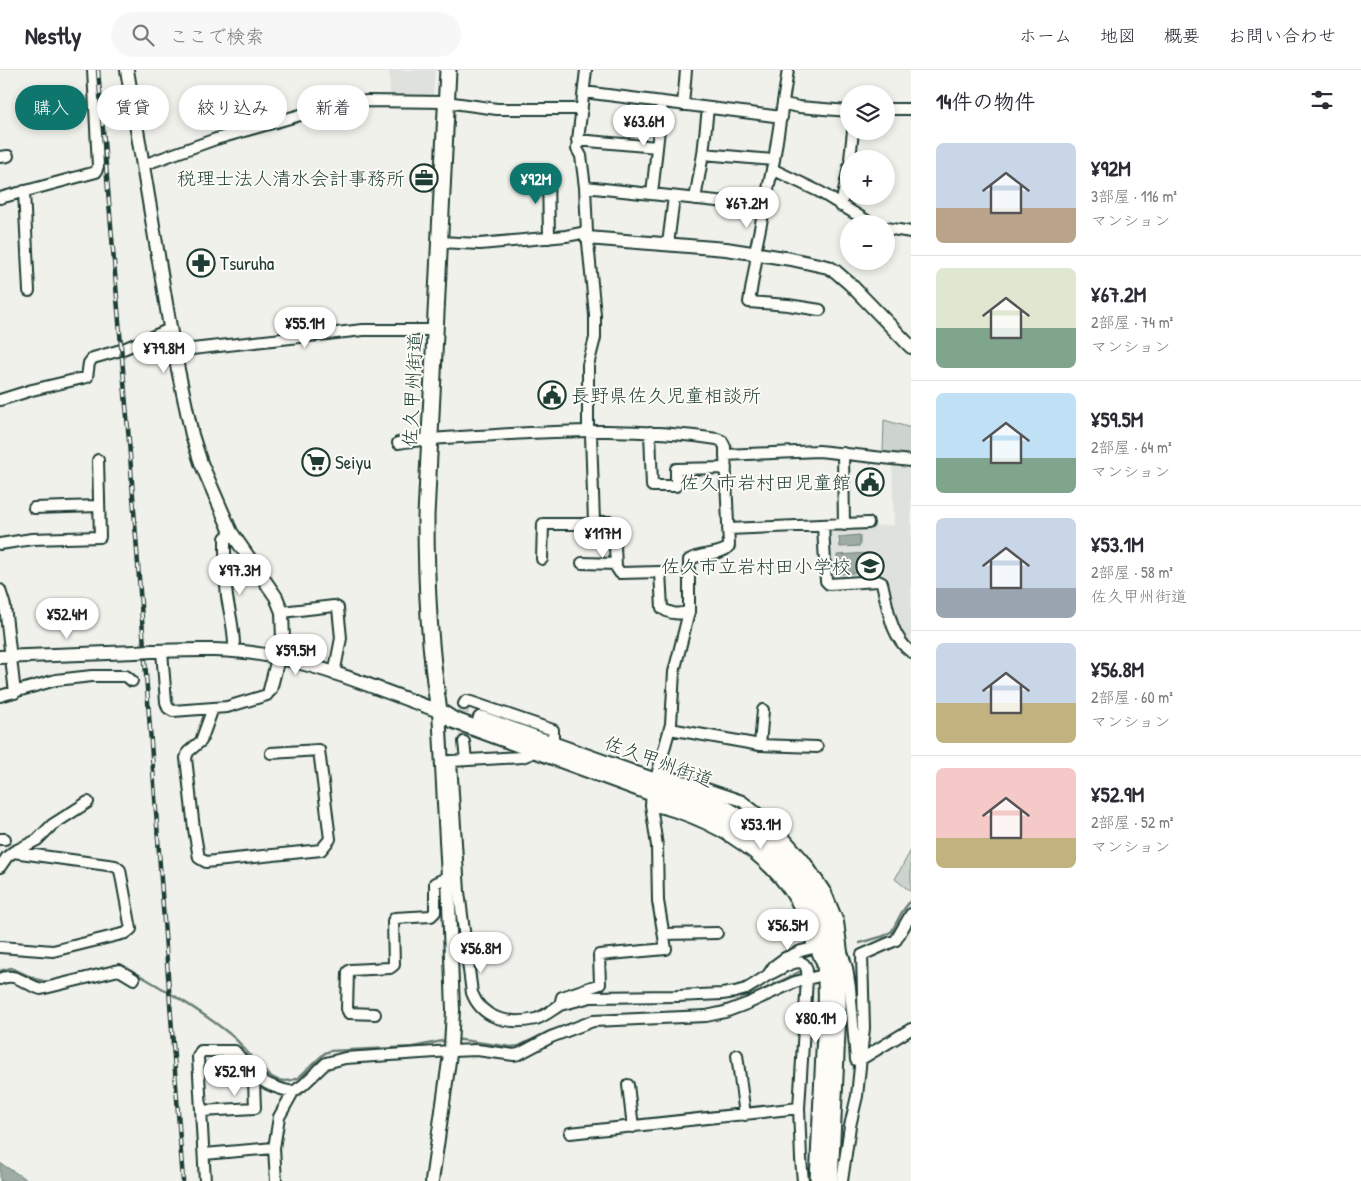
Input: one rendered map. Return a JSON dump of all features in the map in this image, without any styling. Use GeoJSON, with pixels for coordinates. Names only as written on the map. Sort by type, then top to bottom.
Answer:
{"type":"FeatureCollection","features":[{"type":"Feature","properties":{"kind":"main road","name":"佐久甲州街道"},"geometry":{"type":"LineString","coordinates":[[438,711],[426,542],[429,438],[448,70]]}},
{"type":"Feature","properties":{"kind":"main road","name":"佐久甲州街道"},"geometry":{"type":"LineString","coordinates":[[438,711],[456,710],[553,744],[655,788],[726,822],[743,833],[770,856],[795,886],[812,914],[820,935],[826,1002],[818,1181]]}},
{"type":"Feature","properties":{"kind":"main road","name":"佐久甲州街道"},"geometry":{"type":"LineString","coordinates":[[438,711],[453,720],[532,749],[655,788],[692,794],[729,810],[756,826],[775,842],[796,865],[818,900],[842,955],[830,1181]]}},
{"type":"Feature","properties":{"kind":"street"},"geometry":{"type":"LineString","coordinates":[[0,198],[96,172],[98,166],[92,70]]}},
{"type":"Feature","properties":{"kind":"street"},"geometry":{"type":"LineString","coordinates":[[127,70],[170,329],[192,435],[201,463],[231,532],[276,597],[282,612],[283,633],[270,690],[266,695],[227,707],[173,711],[168,708],[166,702],[157,651]]}},
{"type":"Feature","properties":{"kind":"street"},"geometry":{"type":"LineString","coordinates":[[586,70],[577,149],[581,156],[585,187],[587,235],[595,315],[595,338],[588,365],[588,430],[591,435],[594,522]]}},
{"type":"Feature","properties":{"kind":"street"},"geometry":{"type":"LineString","coordinates":[[683,104],[686,70]]}},
{"type":"Feature","properties":{"kind":"street"},"geometry":{"type":"LineString","coordinates":[[788,70],[782,117],[755,253],[756,261],[750,302],[820,310]]}},
{"type":"Feature","properties":{"kind":"street"},"geometry":{"type":"LineString","coordinates":[[584,92],[782,117]]}},
{"type":"Feature","properties":{"kind":"street"},"geometry":{"type":"LineString","coordinates":[[143,165],[216,139],[338,105],[375,100],[446,102],[497,108],[582,109]]}},
{"type":"Feature","properties":{"kind":"street"},"geometry":{"type":"LineString","coordinates":[[652,194],[662,102]]}},
{"type":"Feature","properties":{"kind":"street"},"geometry":{"type":"LineString","coordinates":[[784,104],[840,111]]}},
{"type":"Feature","properties":{"kind":"street"},"geometry":{"type":"LineString","coordinates":[[695,199],[703,154],[708,108]]}},
{"type":"Feature","properties":{"kind":"street"},"geometry":{"type":"LineString","coordinates":[[895,109],[911,109]]}},
{"type":"Feature","properties":{"kind":"street"},"geometry":{"type":"LineString","coordinates":[[577,140],[657,147]]}},
{"type":"Feature","properties":{"kind":"street"},"geometry":{"type":"LineString","coordinates":[[703,154],[773,165],[856,215]]}},
{"type":"Feature","properties":{"kind":"street"},"geometry":{"type":"LineString","coordinates":[[548,172],[549,238]]}},
{"type":"Feature","properties":{"kind":"street"},"geometry":{"type":"LineString","coordinates":[[585,187],[764,206]]}},
{"type":"Feature","properties":{"kind":"street"},"geometry":{"type":"LineString","coordinates":[[24,191],[29,291]]}},
{"type":"Feature","properties":{"kind":"street"},"geometry":{"type":"LineString","coordinates":[[668,244],[674,197]]}},
{"type":"Feature","properties":{"kind":"street"},"geometry":{"type":"LineString","coordinates":[[895,229],[911,232]]}},
{"type":"Feature","properties":{"kind":"street"},"geometry":{"type":"LineString","coordinates":[[439,242],[480,244],[587,235],[791,258],[835,271],[911,347]]}},
{"type":"Feature","properties":{"kind":"street"},"geometry":{"type":"LineString","coordinates":[[0,400],[87,377],[89,363],[93,358],[121,350],[170,329]]}},
{"type":"Feature","properties":{"kind":"street"},"geometry":{"type":"LineString","coordinates":[[174,351],[363,330],[435,330]]}},
{"type":"Feature","properties":{"kind":"street"},"geometry":{"type":"LineString","coordinates":[[398,443],[429,438],[588,430],[678,433],[717,439],[722,441],[725,447],[729,546],[727,550],[694,556],[689,560],[689,612],[674,672],[670,729],[655,788],[658,900],[666,949],[599,955],[600,984],[562,997],[560,1006]]}},
{"type":"Feature","properties":{"kind":"street"},"geometry":{"type":"LineString","coordinates":[[650,432],[652,486],[676,486],[676,469],[726,468]]}},
{"type":"Feature","properties":{"kind":"street"},"geometry":{"type":"LineString","coordinates":[[725,455],[820,451],[843,452],[911,461]]}},
{"type":"Feature","properties":{"kind":"street"},"geometry":{"type":"LineString","coordinates":[[843,452],[844,525]]}},
{"type":"Feature","properties":{"kind":"street"},"geometry":{"type":"LineString","coordinates":[[0,544],[32,540],[100,537],[98,460]]}},
{"type":"Feature","properties":{"kind":"street"},"geometry":{"type":"LineString","coordinates":[[41,505],[98,506]]}},
{"type":"Feature","properties":{"kind":"street"},"geometry":{"type":"LineString","coordinates":[[542,559],[543,524],[610,522],[614,526],[616,564],[620,573],[660,572],[662,608],[667,612],[678,615],[689,612]]}},
{"type":"Feature","properties":{"kind":"street"},"geometry":{"type":"LineString","coordinates":[[728,529],[868,524]]}},
{"type":"Feature","properties":{"kind":"street"},"geometry":{"type":"LineString","coordinates":[[822,526],[826,581],[829,584],[878,581],[882,583],[894,631],[904,647],[911,652]]}},
{"type":"Feature","properties":{"kind":"street"},"geometry":{"type":"LineString","coordinates":[[231,532],[225,538],[225,562],[228,597],[235,637],[234,651]]}},
{"type":"Feature","properties":{"kind":"street"},"geometry":{"type":"LineString","coordinates":[[582,563],[616,564]]}},
{"type":"Feature","properties":{"kind":"street"},"geometry":{"type":"LineString","coordinates":[[0,590],[5,606],[9,649],[6,656],[15,693]]}},
{"type":"Feature","properties":{"kind":"street"},"geometry":{"type":"LineString","coordinates":[[282,612],[334,606],[338,608],[341,638],[334,674]]}},
{"type":"Feature","properties":{"kind":"street"},"geometry":{"type":"LineString","coordinates":[[6,656],[157,651],[234,651],[278,658],[334,674],[438,711],[446,761],[468,973],[475,1001],[485,1013],[514,1021],[536,1019],[560,1006],[591,996],[722,994],[746,989],[768,975],[795,962],[801,963],[806,966],[807,972],[800,1108],[803,1181]]}},
{"type":"Feature","properties":{"kind":"street"},"geometry":{"type":"LineString","coordinates":[[0,696],[56,680],[92,676],[126,676],[132,681]]}},
{"type":"Feature","properties":{"kind":"street"},"geometry":{"type":"LineString","coordinates":[[464,704],[466,701],[471,702],[553,730],[553,744]]}},
{"type":"Feature","properties":{"kind":"street"},"geometry":{"type":"LineString","coordinates":[[213,708],[205,735],[188,752],[186,758],[194,829],[200,858],[206,862],[321,850],[330,839],[319,750],[271,753]]}},
{"type":"Feature","properties":{"kind":"street"},"geometry":{"type":"LineString","coordinates":[[760,745],[763,710]]}},
{"type":"Feature","properties":{"kind":"street"},"geometry":{"type":"LineString","coordinates":[[670,729],[760,745],[817,747]]}},
{"type":"Feature","properties":{"kind":"street"},"geometry":{"type":"LineString","coordinates":[[464,742],[466,760]]}},
{"type":"Feature","properties":{"kind":"street"},"geometry":{"type":"LineString","coordinates":[[446,761],[522,757],[530,754],[532,749]]}},
{"type":"Feature","properties":{"kind":"street"},"geometry":{"type":"LineString","coordinates":[[432,1181],[451,1044],[452,982],[446,761]]}},
{"type":"Feature","properties":{"kind":"street"},"geometry":{"type":"LineString","coordinates":[[276,1181],[274,1148],[279,1118],[293,1092],[326,1064],[345,1058],[451,1044],[514,1055],[551,1037],[600,1020],[706,1016],[725,1012],[795,982],[807,979],[822,971],[816,949],[813,948],[810,934],[795,900],[774,872],[759,858],[729,837],[677,812],[655,788]]}},
{"type":"Feature","properties":{"kind":"street"},"geometry":{"type":"LineString","coordinates":[[0,867],[13,852],[37,840],[52,825],[88,802]]}},
{"type":"Feature","properties":{"kind":"street"},"geometry":{"type":"LineString","coordinates":[[0,948],[53,951],[126,933],[131,929],[120,870],[115,866],[13,852]]}},
{"type":"Feature","properties":{"kind":"street"},"geometry":{"type":"LineString","coordinates":[[375,1014],[350,1013],[347,1009],[348,972],[350,970],[390,968],[394,964],[393,921],[395,918],[431,916],[435,912],[435,883],[448,877]]}},
{"type":"Feature","properties":{"kind":"street"},"geometry":{"type":"LineString","coordinates":[[911,914],[896,940],[862,955],[842,955],[847,968],[850,988],[855,1058],[858,1061],[911,1029]]}},
{"type":"Feature","properties":{"kind":"street"},"geometry":{"type":"LineString","coordinates":[[664,934],[717,933]]}},
{"type":"Feature","properties":{"kind":"street"},"geometry":{"type":"LineString","coordinates":[[768,975],[774,966],[785,958],[813,948]]}},
{"type":"Feature","properties":{"kind":"street"},"geometry":{"type":"LineString","coordinates":[[842,1181],[850,1126],[857,1096],[864,1028],[862,955]]}},
{"type":"Feature","properties":{"kind":"street"},"geometry":{"type":"LineString","coordinates":[[0,979],[9,976],[16,977],[41,989],[120,970],[134,979]]}},
{"type":"Feature","properties":{"kind":"street"},"geometry":{"type":"LineString","coordinates":[[205,1181],[198,1057],[201,1051],[235,1050],[257,1077],[266,1084],[293,1092]]}},
{"type":"Feature","properties":{"kind":"street"},"geometry":{"type":"LineString","coordinates":[[737,1054],[745,1115]]}},
{"type":"Feature","properties":{"kind":"street"},"geometry":{"type":"LineString","coordinates":[[201,1111],[254,1108],[254,1082],[257,1077]]}},
{"type":"Feature","properties":{"kind":"street"},"geometry":{"type":"LineString","coordinates":[[628,1085],[634,1127]]}},
{"type":"Feature","properties":{"kind":"street"},"geometry":{"type":"LineString","coordinates":[[570,1133],[800,1108]]}},
{"type":"Feature","properties":{"kind":"street"},"geometry":{"type":"LineString","coordinates":[[204,1154],[274,1148]]}},
{"type":"Feature","properties":{"kind":"shaded area"},"geometry":{"type":"Polygon","coordinates":[[[389,70],[435,70],[433,97],[390,97],[389,70]]]}},
{"type":"Feature","properties":{"kind":"shaded area"},"geometry":{"type":"Polygon","coordinates":[[[884,420],[911,428],[911,457],[883,453],[884,420]]]}},
{"type":"Feature","properties":{"kind":"shaded area","name":"佐久市立岩村田小学校"},"geometry":{"type":"Polygon","coordinates":[[[892,463],[911,465],[911,648],[893,622],[883,578],[831,581],[826,528],[894,525],[892,463]]]}},
{"type":"Feature","properties":{"kind":"shaded area"},"geometry":{"type":"Polygon","coordinates":[[[860,535],[860,546],[840,547],[839,537],[860,535]]]}},
{"type":"Feature","properties":{"kind":"shaded area"},"geometry":{"type":"Polygon","coordinates":[[[869,553],[871,572],[838,574],[837,555],[869,553]]]}},
{"type":"Feature","properties":{"kind":"shaded area"},"geometry":{"type":"Polygon","coordinates":[[[911,850],[911,892],[895,879],[911,850]]]}},
{"type":"Feature","properties":{"kind":"shaded area"},"geometry":{"type":"Polygon","coordinates":[[[0,1163],[29,1181],[0,1181],[0,1163]]]}},
{"type":"Feature","properties":{"kind":"waterway"},"geometry":{"type":"LineString","coordinates":[[860,943],[884,936],[892,931],[911,900]]}},
{"type":"Feature","properties":{"kind":"waterway"},"geometry":{"type":"LineString","coordinates":[[122,967],[127,968],[194,1008],[237,1040],[266,1073],[281,1081],[298,1078],[325,1053],[330,1051],[413,1047],[447,1040]]}},
{"type":"Feature","properties":{"kind":"waterway"},"geometry":{"type":"LineString","coordinates":[[0,971],[11,968],[35,979],[48,982]]}},
{"type":"Feature","properties":{"kind":"waterway"},"geometry":{"type":"LineString","coordinates":[[83,974],[94,971]]}},
{"type":"Feature","properties":{"kind":"waterway"},"geometry":{"type":"LineString","coordinates":[[706,1011],[741,1001],[799,972]]}},
{"type":"Feature","properties":{"kind":"waterway"},"geometry":{"type":"LineString","coordinates":[[455,1039],[511,1047],[519,1046],[550,1031],[577,1022]]}},
{"type":"Feature","properties":{"kind":"tunnel"},"geometry":{"type":"LineString","coordinates":[[464,704],[464,742]]}},
{"type":"Feature","properties":{"kind":"railway"},"geometry":{"type":"LineString","coordinates":[[98,70],[129,441],[183,1181]]}},
{"type":"Feature","properties":{"kind":"place","name":"税理士法人清水会計事務所"},"geometry":{"type":"Point","coordinates":[424,178]}},
{"type":"Feature","properties":{"kind":"place","name":"Tsuruha"},"geometry":{"type":"Point","coordinates":[201,263]}},
{"type":"Feature","properties":{"kind":"place","name":"長野県佐久児童相談所"},"geometry":{"type":"Point","coordinates":[552,395]}},
{"type":"Feature","properties":{"kind":"place","name":"Seiyu"},"geometry":{"type":"Point","coordinates":[316,462]}},
{"type":"Feature","properties":{"kind":"place","name":"佐久市岩村田児童館"},"geometry":{"type":"Point","coordinates":[870,482]}},
{"type":"Feature","properties":{"kind":"place","name":"佐久市立岩村田小学校"},"geometry":{"type":"Point","coordinates":[870,566]}}]}
